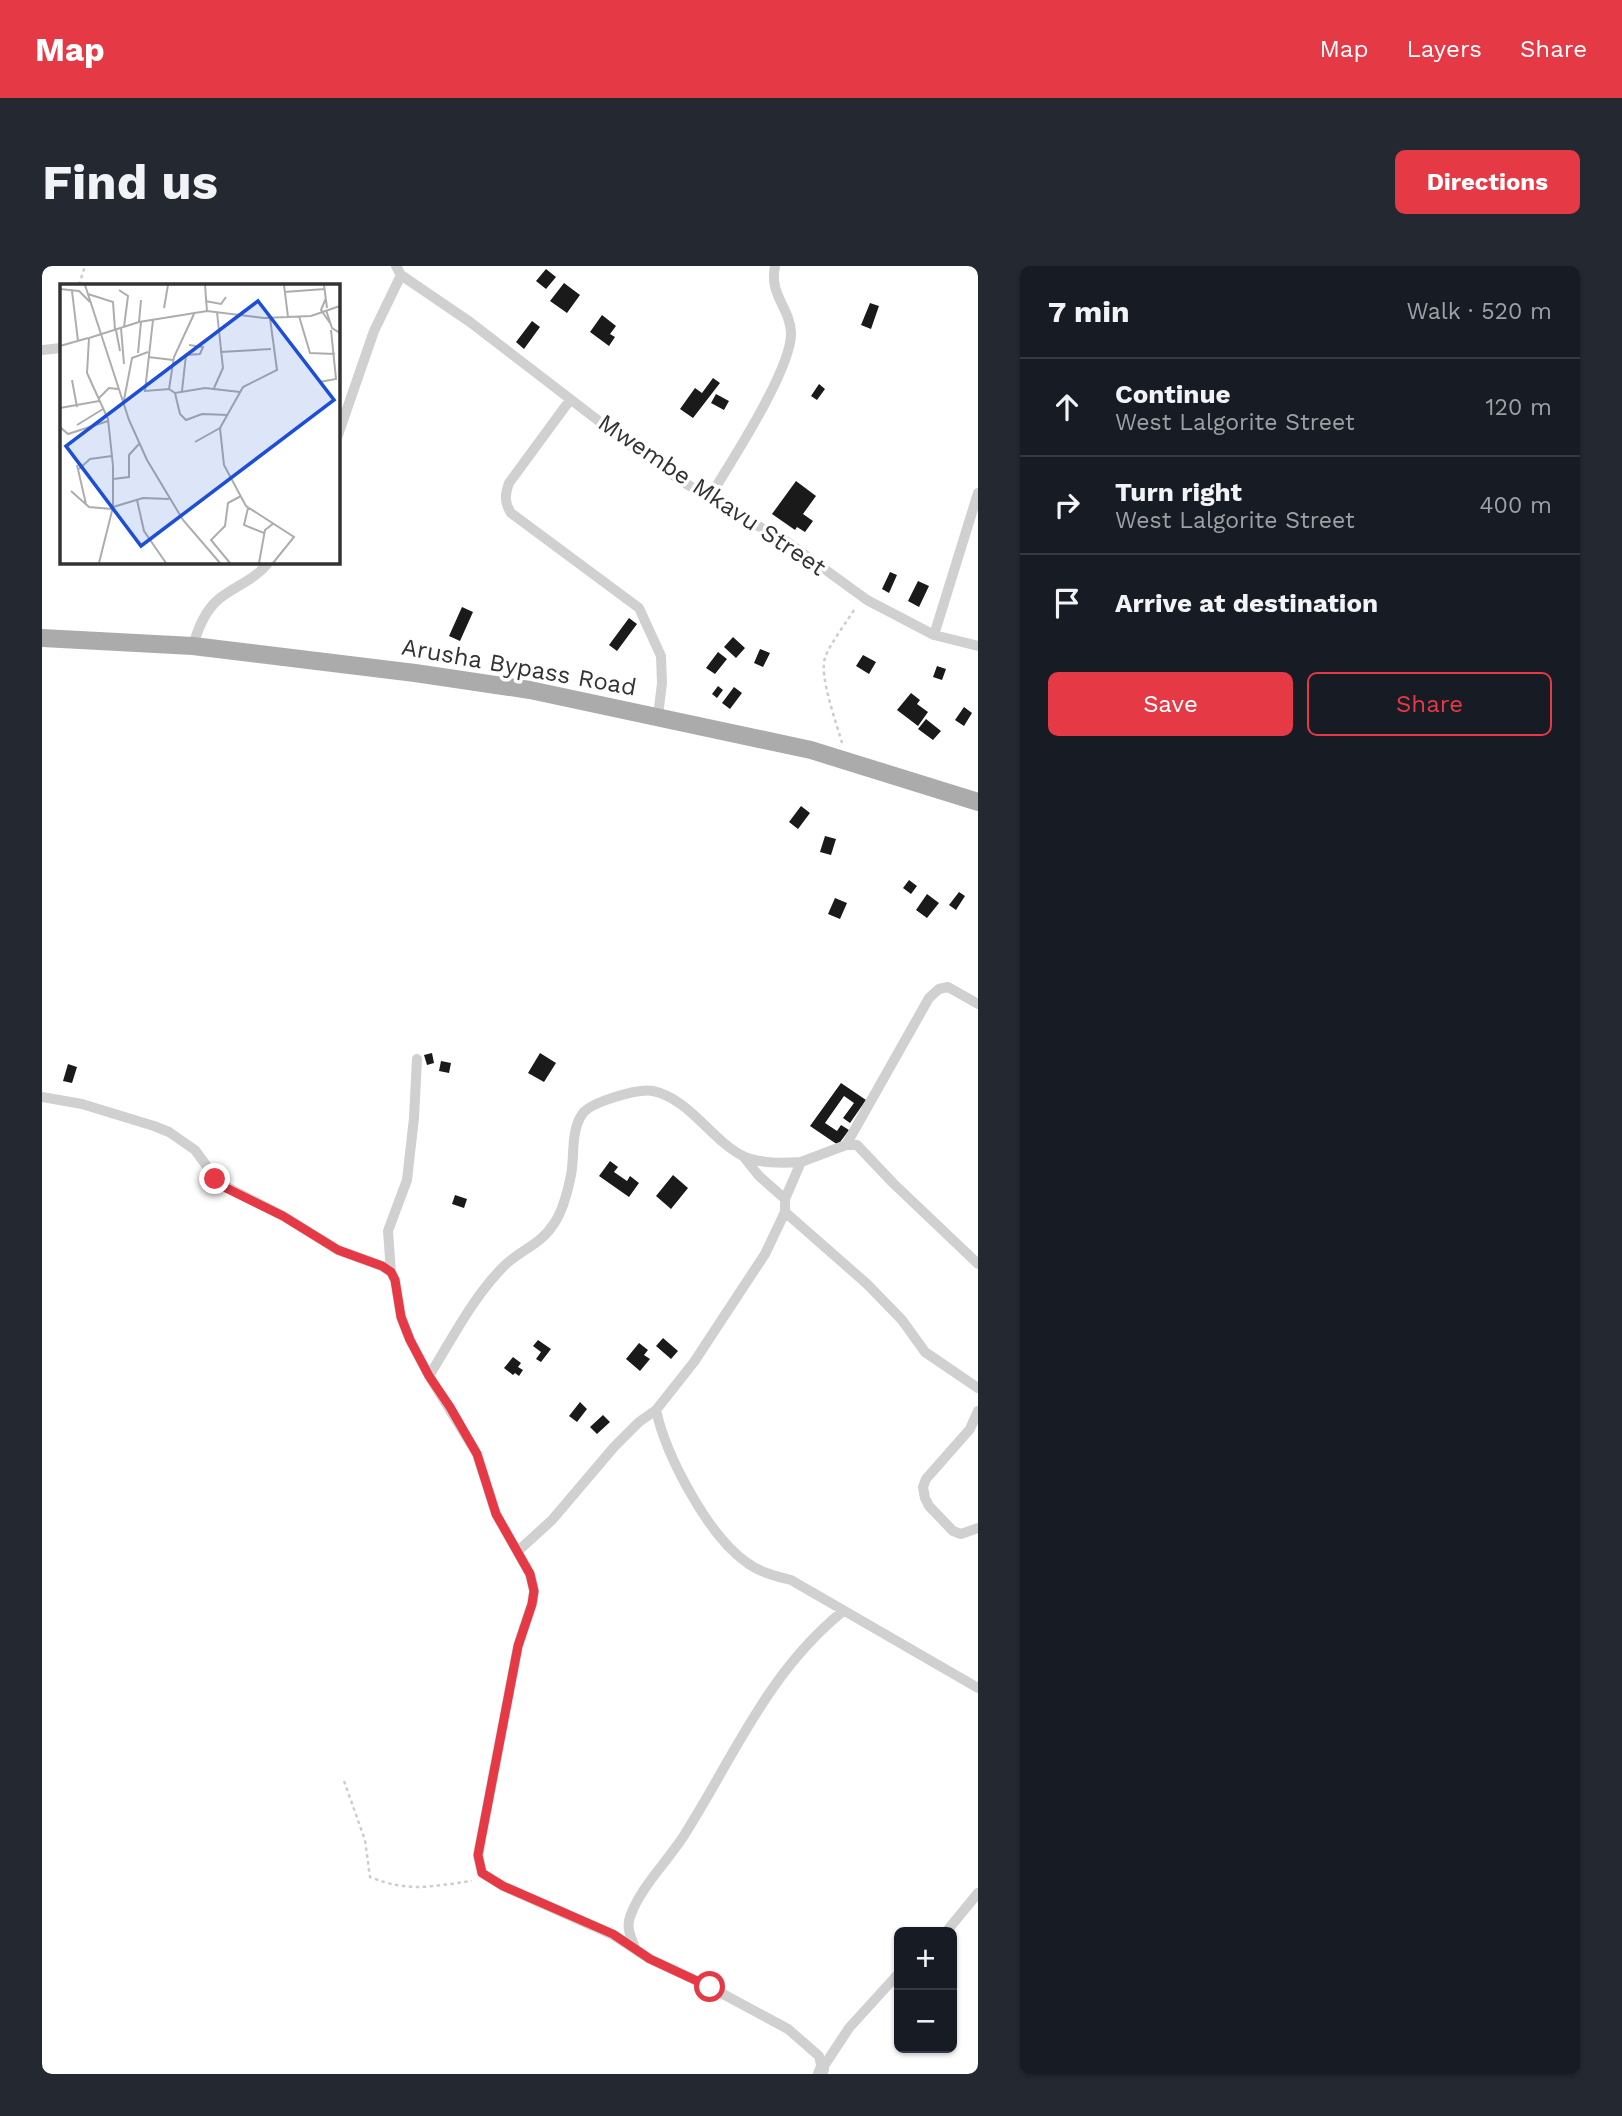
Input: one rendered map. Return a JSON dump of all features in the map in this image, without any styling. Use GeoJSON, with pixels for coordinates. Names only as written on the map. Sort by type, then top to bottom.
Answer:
{"type":"FeatureCollection","features":[{"type":"Feature","properties":{"kind":"main road","name":"Arusha Bypass Road"},"geometry":{"type":"LineString","coordinates":[[42,638],[193,646],[530,690],[658,716],[847,760],[974,803]]}},
{"type":"Feature","properties":{"kind":"street"},"geometry":{"type":"LineString","coordinates":[[709,498],[743,443],[788,352],[791,333],[787,317],[774,290],[772,279],[775,266]]}},
{"type":"Feature","properties":{"kind":"street"},"geometry":{"type":"LineString","coordinates":[[340,430],[398,271]]}},
{"type":"Feature","properties":{"kind":"street","name":"Mwembe Mkavu Street"},"geometry":{"type":"LineString","coordinates":[[398,271],[470,322],[648,458],[709,498],[786,541],[862,597],[934,635],[978,646]]}},
{"type":"Feature","properties":{"kind":"street"},"geometry":{"type":"LineString","coordinates":[[42,350],[60,348]]}},
{"type":"Feature","properties":{"kind":"street"},"geometry":{"type":"LineString","coordinates":[[570,400],[509,483],[505,497],[506,506],[511,513],[639,608],[661,656],[662,683],[658,716]]}},
{"type":"Feature","properties":{"kind":"street"},"geometry":{"type":"LineString","coordinates":[[934,635],[978,493]]}},
{"type":"Feature","properties":{"kind":"street"},"geometry":{"type":"LineString","coordinates":[[193,646],[198,628],[219,599],[262,571],[267,564]]}},
{"type":"Feature","properties":{"kind":"street"},"geometry":{"type":"LineString","coordinates":[[846,1145],[929,998],[939,989],[948,987],[978,1004]]}},
{"type":"Feature","properties":{"kind":"street"},"geometry":{"type":"LineString","coordinates":[[416,1059],[414,1118],[407,1180],[388,1231],[391,1272],[395,1280],[401,1317],[429,1376],[477,1454],[496,1514],[530,1574],[534,1591],[518,1646],[478,1855],[482,1873],[503,1886],[596,1926],[650,1959],[710,1987],[788,2029],[819,2056],[821,2071]]}},
{"type":"Feature","properties":{"kind":"street"},"geometry":{"type":"LineString","coordinates":[[429,1376],[477,1299],[504,1266],[552,1227],[572,1174],[576,1128],[582,1114],[592,1105],[642,1091],[652,1091],[688,1111],[743,1156],[759,1176],[785,1199]]}},
{"type":"Feature","properties":{"kind":"street"},"geometry":{"type":"LineString","coordinates":[[42,1097],[82,1104],[169,1132],[195,1150],[219,1183],[283,1216],[338,1250],[391,1272]]}},
{"type":"Feature","properties":{"kind":"street"},"geometry":{"type":"LineString","coordinates":[[743,1156],[785,1163],[801,1162],[853,1143],[978,1264]]}},
{"type":"Feature","properties":{"kind":"street"},"geometry":{"type":"LineString","coordinates":[[518,1551],[552,1520],[614,1447],[639,1422],[656,1410],[694,1362],[765,1254],[785,1212],[785,1199],[801,1162]]}},
{"type":"Feature","properties":{"kind":"street"},"geometry":{"type":"LineString","coordinates":[[785,1212],[867,1284],[902,1320],[925,1352],[978,1388]]}},
{"type":"Feature","properties":{"kind":"street"},"geometry":{"type":"LineString","coordinates":[[656,1410],[664,1443],[680,1475],[723,1542],[748,1564],[761,1572],[791,1580],[842,1612],[978,1688]]}},
{"type":"Feature","properties":{"kind":"street"},"geometry":{"type":"LineString","coordinates":[[978,1411],[970,1429],[926,1479],[923,1488],[929,1506],[953,1531],[961,1534],[978,1528]]}},
{"type":"Feature","properties":{"kind":"street"},"geometry":{"type":"LineString","coordinates":[[635,1948],[628,1922],[643,1894],[698,1814],[772,1687],[801,1650],[842,1612]]}},
{"type":"Feature","properties":{"kind":"street"},"geometry":{"type":"LineString","coordinates":[[950,1927],[978,1893]]}},
{"type":"Feature","properties":{"kind":"street"},"geometry":{"type":"LineString","coordinates":[[821,2071],[849,2028],[894,1978]]}},
{"type":"Feature","properties":{"kind":"path"},"geometry":{"type":"LineString","coordinates":[[79,284],[85,266]]}},
{"type":"Feature","properties":{"kind":"path"},"geometry":{"type":"LineString","coordinates":[[847,760],[829,698],[825,658],[862,597]]}},
{"type":"Feature","properties":{"kind":"path"},"geometry":{"type":"LineString","coordinates":[[344,1781],[365,1840],[370,1877],[391,1885],[416,1889],[476,1880],[482,1873]]}},
{"type":"Feature","properties":{"kind":"building"},"geometry":{"type":"Polygon","coordinates":[[[546,269],[556,277],[546,289],[536,281],[546,269]]]}},
{"type":"Feature","properties":{"kind":"building"},"geometry":{"type":"Polygon","coordinates":[[[564,283],[580,295],[567,313],[550,301],[564,283]]]}},
{"type":"Feature","properties":{"kind":"building"},"geometry":{"type":"Polygon","coordinates":[[[870,303],[879,306],[871,329],[861,325],[870,303]]]}},
{"type":"Feature","properties":{"kind":"building"},"geometry":{"type":"Polygon","coordinates":[[[602,315],[616,326],[610,334],[615,337],[609,346],[590,332],[602,315]]]}},
{"type":"Feature","properties":{"kind":"building"},"geometry":{"type":"Polygon","coordinates":[[[532,321],[540,327],[524,349],[516,342],[532,321]]]}},
{"type":"Feature","properties":{"kind":"building"},"geometry":{"type":"Polygon","coordinates":[[[713,378],[720,383],[693,418],[680,409],[695,388],[702,393],[713,378]]]}},
{"type":"Feature","properties":{"kind":"building"},"geometry":{"type":"Polygon","coordinates":[[[819,384],[825,389],[817,400],[811,396],[819,384]]]}},
{"type":"Feature","properties":{"kind":"building"},"geometry":{"type":"Polygon","coordinates":[[[716,394],[729,401],[724,410],[711,403],[716,394]]]}},
{"type":"Feature","properties":{"kind":"building"},"geometry":{"type":"Polygon","coordinates":[[[796,481],[816,496],[803,514],[813,521],[805,532],[797,527],[795,530],[772,514],[796,481]]]}},
{"type":"Feature","properties":{"kind":"building"},"geometry":{"type":"Polygon","coordinates":[[[890,572],[897,575],[889,593],[882,589],[890,572]]]}},
{"type":"Feature","properties":{"kind":"building"},"geometry":{"type":"Polygon","coordinates":[[[918,581],[929,586],[919,607],[908,601],[918,581]]]}},
{"type":"Feature","properties":{"kind":"building"},"geometry":{"type":"Polygon","coordinates":[[[462,607],[473,612],[460,641],[449,636],[462,607]]]}},
{"type":"Feature","properties":{"kind":"building"},"geometry":{"type":"Polygon","coordinates":[[[629,618],[637,624],[617,651],[609,645],[629,618]]]}},
{"type":"Feature","properties":{"kind":"building"},"geometry":{"type":"Polygon","coordinates":[[[733,637],[745,648],[736,658],[724,647],[733,637]]]}},
{"type":"Feature","properties":{"kind":"building"},"geometry":{"type":"Polygon","coordinates":[[[760,649],[770,653],[763,667],[754,663],[760,649]]]}},
{"type":"Feature","properties":{"kind":"building"},"geometry":{"type":"Polygon","coordinates":[[[718,652],[727,659],[715,674],[706,668],[718,652]]]}},
{"type":"Feature","properties":{"kind":"building"},"geometry":{"type":"Polygon","coordinates":[[[863,655],[876,662],[869,674],[856,666],[863,655]]]}},
{"type":"Feature","properties":{"kind":"building"},"geometry":{"type":"Polygon","coordinates":[[[937,666],[946,669],[942,680],[933,677],[937,666]]]}},
{"type":"Feature","properties":{"kind":"building"},"geometry":{"type":"Polygon","coordinates":[[[718,686],[723,690],[717,698],[712,694],[718,686]]]}},
{"type":"Feature","properties":{"kind":"building"},"geometry":{"type":"Polygon","coordinates":[[[734,687],[742,693],[730,709],[722,703],[734,687]]]}},
{"type":"Feature","properties":{"kind":"building"},"geometry":{"type":"Polygon","coordinates":[[[911,693],[920,700],[917,704],[928,712],[918,726],[897,710],[911,693]]]}},
{"type":"Feature","properties":{"kind":"building"},"geometry":{"type":"Polygon","coordinates":[[[964,707],[972,713],[964,726],[955,720],[964,707]]]}},
{"type":"Feature","properties":{"kind":"building"},"geometry":{"type":"Polygon","coordinates":[[[926,719],[941,731],[933,740],[918,729],[926,719]]]}},
{"type":"Feature","properties":{"kind":"building"},"geometry":{"type":"Polygon","coordinates":[[[801,806],[810,813],[798,829],[789,822],[801,806]]]}},
{"type":"Feature","properties":{"kind":"building"},"geometry":{"type":"Polygon","coordinates":[[[825,836],[836,839],[831,855],[820,852],[825,836]]]}},
{"type":"Feature","properties":{"kind":"building"},"geometry":{"type":"Polygon","coordinates":[[[909,880],[917,886],[911,894],[903,888],[909,880]]]}},
{"type":"Feature","properties":{"kind":"building"},"geometry":{"type":"Polygon","coordinates":[[[959,892],[965,896],[956,910],[949,905],[959,892]]]}},
{"type":"Feature","properties":{"kind":"building"},"geometry":{"type":"Polygon","coordinates":[[[927,894],[939,903],[927,918],[916,910],[927,894]]]}},
{"type":"Feature","properties":{"kind":"building"},"geometry":{"type":"Polygon","coordinates":[[[835,898],[847,903],[840,919],[828,914],[835,898]]]}},
{"type":"Feature","properties":{"kind":"building"},"geometry":{"type":"Polygon","coordinates":[[[432,1053],[434,1063],[427,1065],[424,1055],[432,1053]]]}},
{"type":"Feature","properties":{"kind":"building"},"geometry":{"type":"Polygon","coordinates":[[[540,1053],[556,1063],[544,1082],[528,1073],[540,1053]]]}},
{"type":"Feature","properties":{"kind":"building"},"geometry":{"type":"Polygon","coordinates":[[[441,1061],[451,1063],[449,1073],[439,1071],[441,1061]]]}},
{"type":"Feature","properties":{"kind":"building"},"geometry":{"type":"Polygon","coordinates":[[[68,1064],[77,1067],[72,1083],[63,1081],[68,1064]]]}},
{"type":"Feature","properties":{"kind":"building"},"geometry":{"type":"Polygon","coordinates":[[[841,1083],[866,1100],[850,1123],[843,1118],[854,1103],[844,1096],[825,1123],[837,1131],[841,1125],[849,1130],[838,1145],[810,1126],[841,1083]]]}},
{"type":"Feature","properties":{"kind":"building"},"geometry":{"type":"Polygon","coordinates":[[[610,1161],[618,1167],[614,1172],[627,1181],[630,1176],[639,1183],[629,1197],[599,1176],[610,1161]]]}},
{"type":"Feature","properties":{"kind":"building"},"geometry":{"type":"Polygon","coordinates":[[[673,1175],[688,1188],[671,1209],[656,1196],[673,1175]]]}},
{"type":"Feature","properties":{"kind":"building"},"geometry":{"type":"Polygon","coordinates":[[[455,1195],[467,1199],[464,1208],[452,1204],[455,1195]]]}},
{"type":"Feature","properties":{"kind":"building"},"geometry":{"type":"Polygon","coordinates":[[[663,1338],[678,1351],[671,1359],[656,1346],[663,1338]]]}},
{"type":"Feature","properties":{"kind":"building"},"geometry":{"type":"Polygon","coordinates":[[[538,1340],[551,1349],[541,1362],[536,1359],[541,1352],[533,1346],[538,1340]]]}},
{"type":"Feature","properties":{"kind":"building"},"geometry":{"type":"Polygon","coordinates":[[[639,1343],[648,1350],[644,1355],[650,1359],[640,1371],[626,1359],[639,1343]]]}},
{"type":"Feature","properties":{"kind":"building"},"geometry":{"type":"Polygon","coordinates":[[[513,1357],[521,1363],[518,1367],[523,1370],[519,1376],[504,1368],[513,1357]]]}},
{"type":"Feature","properties":{"kind":"building"},"geometry":{"type":"Polygon","coordinates":[[[580,1402],[587,1409],[577,1422],[569,1416],[580,1402]]]}},
{"type":"Feature","properties":{"kind":"building"},"geometry":{"type":"Polygon","coordinates":[[[603,1415],[610,1422],[597,1434],[590,1427],[603,1415]]]}},
{"type":"Feature","properties":{"kind":"route"},"geometry":{"type":"LineString","coordinates":[[215,1179],[224,1187],[283,1216],[338,1250],[391,1272],[395,1280],[401,1317],[410,1340],[477,1454],[496,1514],[530,1574],[534,1591],[532,1604],[518,1646],[478,1855],[482,1873],[503,1886],[613,1934],[650,1959],[710,1987]]}}]}
